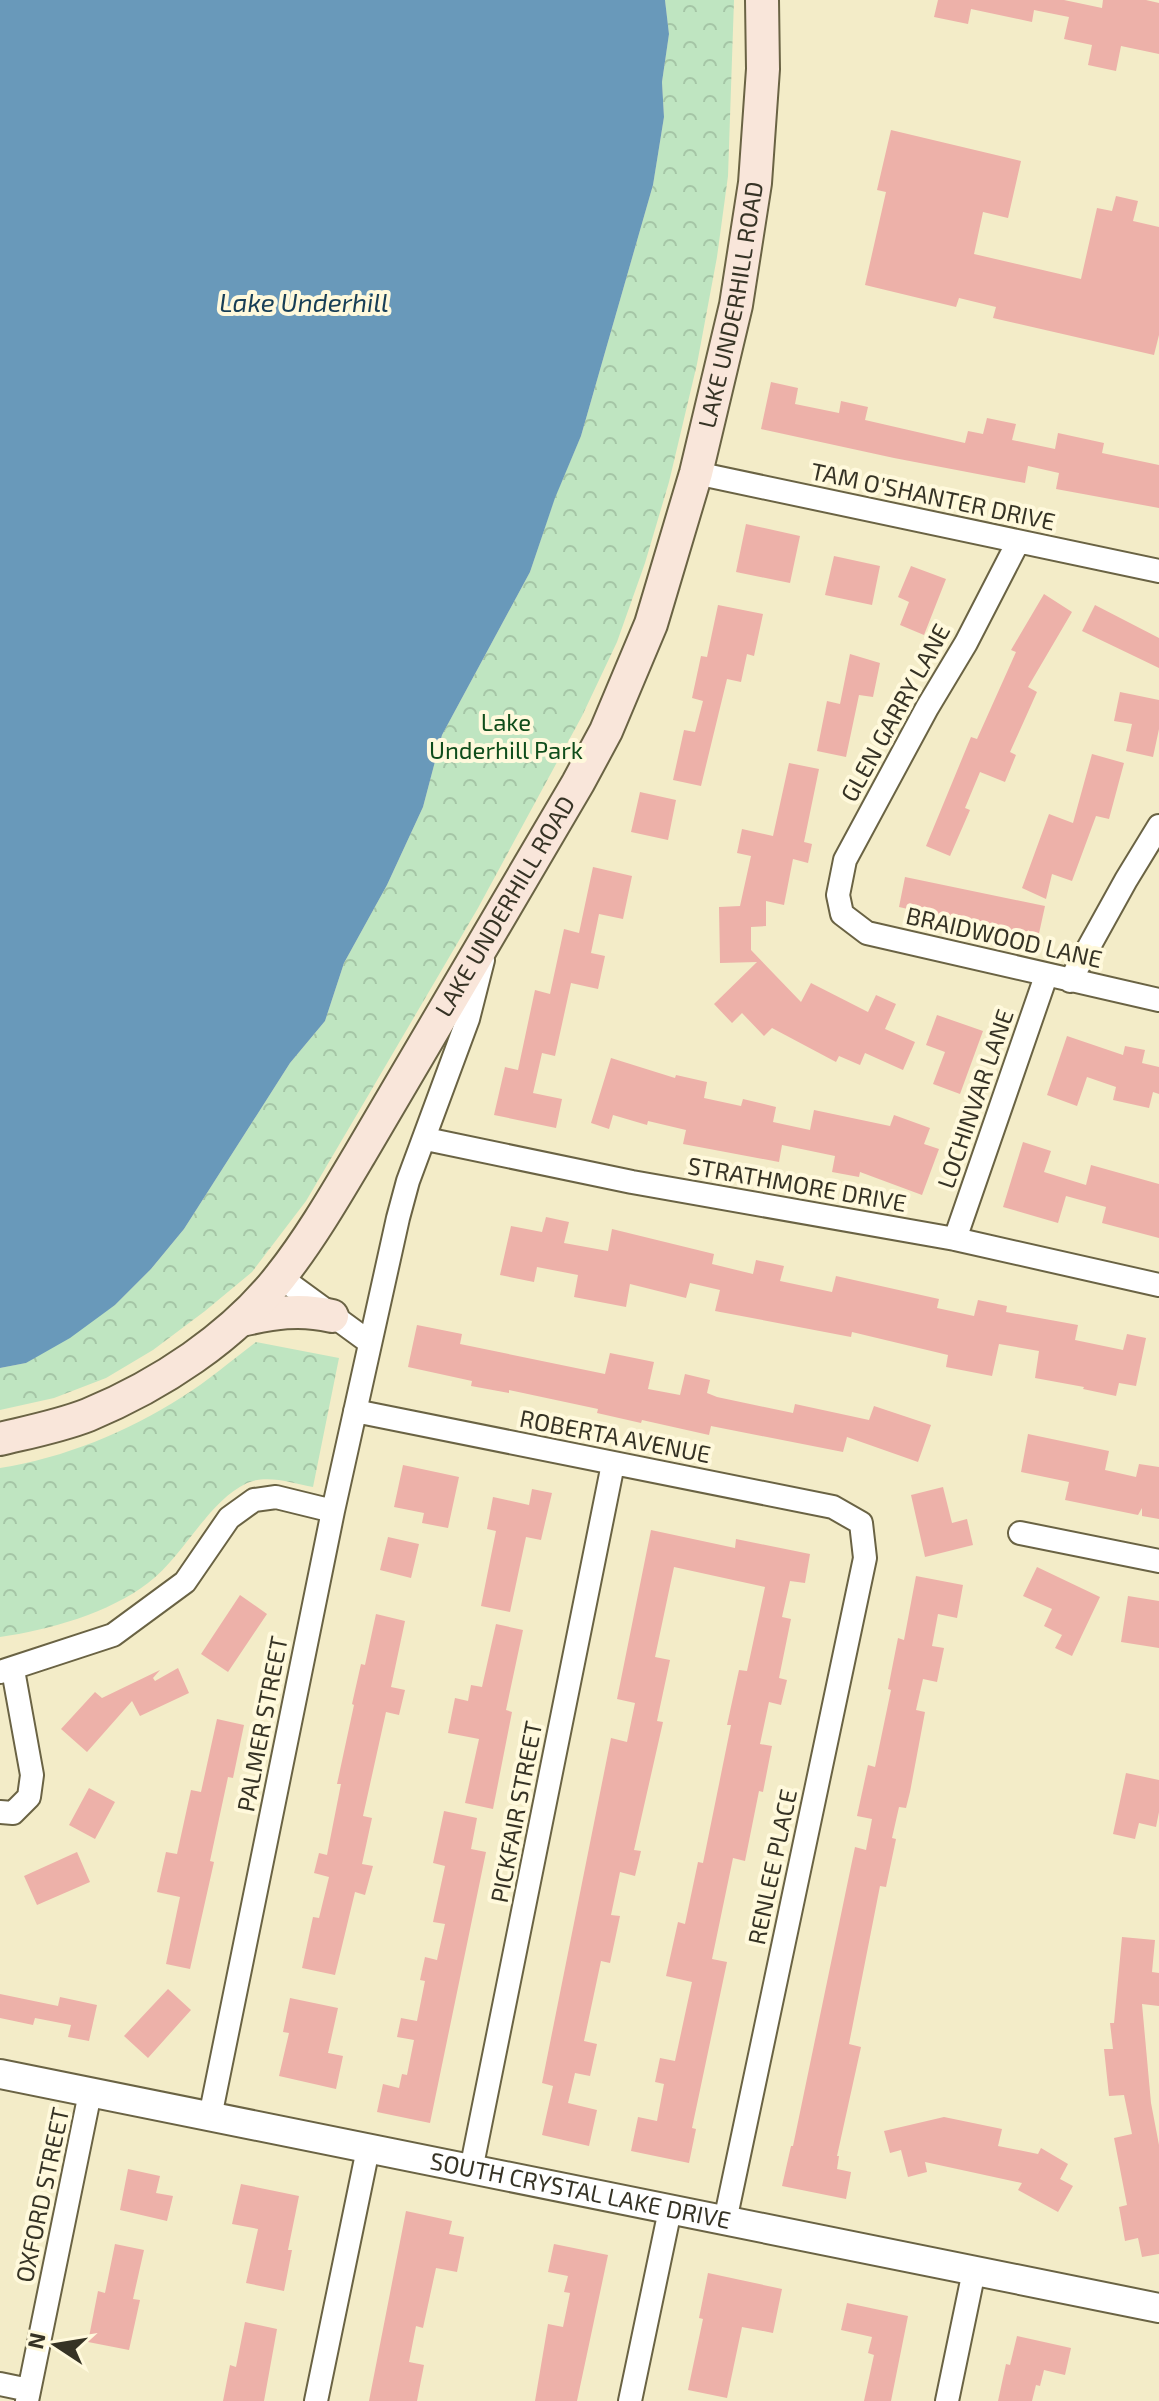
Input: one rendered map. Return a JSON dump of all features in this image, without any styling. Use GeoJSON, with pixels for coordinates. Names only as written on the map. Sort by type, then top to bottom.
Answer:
{"type":"FeatureCollection","features":[{"type":"Feature","properties":{"kind":"main road","name":"LAKE UNDERHILL ROAD"},"geometry":{"type":"LineString","coordinates":[[0,1439],[86,1416],[117,1402],[179,1365],[241,1320],[280,1277],[326,1211],[578,783],[617,705],[651,624],[696,473],[736,305],[755,183],[763,69],[762,0]]}},
{"type":"Feature","properties":{"kind":"main road"},"geometry":{"type":"LineString","coordinates":[[241,1320],[282,1311],[308,1310],[332,1316]]}},
{"type":"Feature","properties":{"kind":"street","name":"TAM O'SHANTER DRIVE"},"geometry":{"type":"LineString","coordinates":[[696,473],[1159,571]]}},
{"type":"Feature","properties":{"kind":"street","name":"GLEN GARRY LANE"},"geometry":{"type":"LineString","coordinates":[[842,914],[838,895],[845,860],[927,708],[966,643],[1018,542]]}},
{"type":"Feature","properties":{"kind":"street"},"geometry":{"type":"LineString","coordinates":[[1070,981],[1159,826]]}},
{"type":"Feature","properties":{"kind":"street","name":"BRAIDWOOD LANE"},"geometry":{"type":"LineString","coordinates":[[842,914],[867,933],[1159,1000]]}},
{"type":"Feature","properties":{"kind":"street","name":"PALMER STREET"},"geometry":{"type":"LineString","coordinates":[[210,2117],[369,1342],[408,1181],[468,1019],[492,929]]}},
{"type":"Feature","properties":{"kind":"street","name":"LOCHINVAR LANE"},"geometry":{"type":"LineString","coordinates":[[955,1239],[1046,976]]}},
{"type":"Feature","properties":{"kind":"street","name":"STRATHMORE DRIVE"},"geometry":{"type":"LineString","coordinates":[[426,1139],[632,1182],[955,1239],[1159,1285]]}},
{"type":"Feature","properties":{"kind":"street"},"geometry":{"type":"LineString","coordinates":[[280,1277],[369,1342]]}},
{"type":"Feature","properties":{"kind":"street","name":"ROBERTA AVENUE"},"geometry":{"type":"LineString","coordinates":[[355,1411],[833,1507],[861,1523]]}},
{"type":"Feature","properties":{"kind":"street","name":"PICKFAIR STREET"},"geometry":{"type":"LineString","coordinates":[[471,2170],[613,1464]]}},
{"type":"Feature","properties":{"kind":"street"},"geometry":{"type":"LineString","coordinates":[[0,1812],[13,1813],[29,1797],[32,1775],[6,1671],[113,1635],[185,1582],[229,1518],[254,1500],[276,1497],[333,1511]]}},
{"type":"Feature","properties":{"kind":"street","name":"RENLEE PLACE"},"geometry":{"type":"LineString","coordinates":[[725,2221],[865,1558],[861,1523]]}},
{"type":"Feature","properties":{"kind":"street"},"geometry":{"type":"LineString","coordinates":[[1020,1533],[1159,1561]]}},
{"type":"Feature","properties":{"kind":"street","name":"SOUTH CRYSTAL LAKE DRIVE"},"geometry":{"type":"LineString","coordinates":[[0,2074],[1159,2308]]}},
{"type":"Feature","properties":{"kind":"street","name":"OXFORD STREET"},"geometry":{"type":"LineString","coordinates":[[28,2396],[90,2093]]}},
{"type":"Feature","properties":{"kind":"street"},"geometry":{"type":"LineString","coordinates":[[316,2401],[368,2149]]}},
{"type":"Feature","properties":{"kind":"street"},"geometry":{"type":"LineString","coordinates":[[630,2401],[670,2210]]}},
{"type":"Feature","properties":{"kind":"street"},"geometry":{"type":"LineString","coordinates":[[947,2401],[974,2271]]}},
{"type":"Feature","properties":{"kind":"street"},"geometry":{"type":"LineString","coordinates":[[0,2384],[28,2396]]}},
{"type":"Feature","properties":{"kind":"green space","name":"Lake Underhill Park"},"geometry":{"type":"Polygon","coordinates":[[[665,0],[734,0],[728,176],[697,364],[669,482],[617,642],[582,716],[478,908],[306,1201],[252,1272],[153,1350],[106,1378],[54,1398],[0,1410],[0,1368],[26,1363],[115,1305],[151,1269],[184,1229],[290,1063],[325,1021],[344,963],[387,885],[423,807],[442,735],[530,572],[555,497],[581,436],[653,185],[664,117],[662,82],[669,34],[665,0]]]}},
{"type":"Feature","properties":{"kind":"green space"},"geometry":{"type":"Polygon","coordinates":[[[256,1342],[339,1358],[313,1487],[271,1479],[247,1483],[220,1503],[161,1572],[132,1594],[78,1619],[0,1637],[0,1468],[48,1458],[117,1432],[192,1391],[256,1342]]]}},
{"type":"Feature","properties":{"kind":"water","name":"Lake Underhill"},"geometry":{"type":"Polygon","coordinates":[[[0,0],[665,0],[669,34],[662,82],[664,117],[653,185],[581,436],[555,498],[530,572],[442,735],[423,807],[387,885],[344,963],[325,1021],[290,1063],[184,1229],[151,1269],[115,1305],[70,1338],[26,1363],[0,1368],[0,0]]]}},
{"type":"Feature","properties":{"kind":"building"},"geometry":{"type":"Polygon","coordinates":[[[938,0],[1064,0],[1102,8],[1103,0],[1159,3],[1159,54],[1121,46],[1116,71],[1088,65],[1092,45],[1064,39],[1069,17],[1034,10],[1032,22],[971,9],[968,24],[934,17],[938,0]]]}},
{"type":"Feature","properties":{"kind":"building"},"geometry":{"type":"Polygon","coordinates":[[[891,130],[1021,161],[1008,218],[983,212],[974,254],[1081,279],[1097,208],[1112,211],[1116,196],[1138,201],[1133,221],[1159,227],[1159,335],[1154,355],[993,318],[996,307],[959,298],[956,307],[865,285],[886,192],[877,190],[891,130]]]}},
{"type":"Feature","properties":{"kind":"building"},"geometry":{"type":"Polygon","coordinates":[[[771,382],[798,388],[795,404],[839,413],[841,401],[868,407],[865,420],[965,443],[968,431],[983,434],[987,418],[1016,424],[1012,440],[1055,449],[1058,433],[1104,443],[1102,453],[1159,465],[1159,508],[1056,489],[1059,473],[1028,466],[1025,483],[761,429],[771,382]]]}},
{"type":"Feature","properties":{"kind":"building"},"geometry":{"type":"Polygon","coordinates":[[[746,524],[800,536],[790,583],[736,572],[746,524]]]}},
{"type":"Feature","properties":{"kind":"building"},"geometry":{"type":"Polygon","coordinates":[[[834,556],[880,566],[872,605],[825,595],[834,556]]]}},
{"type":"Feature","properties":{"kind":"building"},"geometry":{"type":"Polygon","coordinates":[[[911,566],[946,579],[924,635],[900,625],[909,602],[898,597],[911,566]]]}},
{"type":"Feature","properties":{"kind":"building"},"geometry":{"type":"Polygon","coordinates":[[[1044,594],[1072,612],[1028,687],[1037,692],[1010,752],[1016,755],[1005,782],[980,772],[965,808],[970,810],[950,856],[926,846],[971,737],[977,739],[1016,652],[1011,650],[1044,594]]]}},
{"type":"Feature","properties":{"kind":"building"},"geometry":{"type":"Polygon","coordinates":[[[718,605],[763,614],[754,656],[747,654],[741,682],[727,679],[701,786],[673,780],[684,730],[695,732],[703,701],[692,698],[701,656],[707,657],[718,605]]]}},
{"type":"Feature","properties":{"kind":"building"},"geometry":{"type":"Polygon","coordinates":[[[1095,605],[1159,638],[1159,668],[1082,631],[1095,605]]]}},
{"type":"Feature","properties":{"kind":"building"},"geometry":{"type":"Polygon","coordinates":[[[850,654],[880,663],[873,697],[859,695],[846,757],[817,751],[827,701],[840,704],[850,654]]]}},
{"type":"Feature","properties":{"kind":"building"},"geometry":{"type":"Polygon","coordinates":[[[1120,692],[1159,700],[1159,729],[1153,757],[1126,751],[1132,724],[1114,721],[1120,692]]]}},
{"type":"Feature","properties":{"kind":"building"},"geometry":{"type":"Polygon","coordinates":[[[1092,754],[1124,763],[1109,819],[1096,816],[1072,881],[1052,874],[1046,899],[1022,888],[1049,814],[1073,823],[1092,754]]]}},
{"type":"Feature","properties":{"kind":"building"},"geometry":{"type":"Polygon","coordinates":[[[789,763],[819,769],[804,842],[812,844],[808,863],[793,859],[784,905],[766,901],[766,926],[751,927],[751,950],[801,1002],[811,983],[868,1012],[876,995],[896,1004],[885,1029],[915,1042],[903,1070],[865,1053],[860,1065],[839,1056],[836,1062],[772,1028],[764,1036],[742,1013],[732,1023],[714,1004],[757,962],[720,963],[719,907],[740,906],[751,856],[737,853],[742,829],[773,836],[789,763]]]}},
{"type":"Feature","properties":{"kind":"building"},"geometry":{"type":"Polygon","coordinates":[[[640,792],[676,800],[668,840],[631,832],[640,792]]]}},
{"type":"Feature","properties":{"kind":"building"},"geometry":{"type":"Polygon","coordinates":[[[593,867],[632,876],[623,919],[599,914],[591,953],[605,956],[598,989],[571,983],[555,1056],[542,1053],[533,1093],[562,1099],[556,1128],[494,1115],[505,1067],[518,1070],[535,990],[550,994],[564,929],[579,933],[593,867]]]}},
{"type":"Feature","properties":{"kind":"building"},"geometry":{"type":"Polygon","coordinates":[[[905,877],[1045,906],[1038,938],[899,907],[905,877]]]}},
{"type":"Feature","properties":{"kind":"building"},"geometry":{"type":"Polygon","coordinates":[[[937,1015],[983,1031],[960,1094],[933,1084],[945,1052],[926,1045],[937,1015]]]}},
{"type":"Feature","properties":{"kind":"building"},"geometry":{"type":"Polygon","coordinates":[[[1067,1036],[1123,1055],[1125,1046],[1145,1050],[1142,1063],[1159,1067],[1159,1094],[1153,1092],[1149,1108],[1113,1100],[1116,1087],[1087,1077],[1077,1106],[1047,1095],[1067,1036]]]}},
{"type":"Feature","properties":{"kind":"building"},"geometry":{"type":"Polygon","coordinates":[[[611,1058],[675,1078],[676,1075],[707,1082],[704,1098],[741,1106],[743,1099],[776,1107],[773,1122],[810,1130],[814,1110],[890,1126],[894,1115],[930,1128],[924,1144],[939,1149],[922,1195],[860,1172],[859,1177],[832,1172],[835,1156],[782,1145],[779,1162],[683,1144],[686,1130],[648,1121],[647,1125],[613,1115],[609,1129],[591,1123],[611,1058]]]}},
{"type":"Feature","properties":{"kind":"building"},"geometry":{"type":"Polygon","coordinates":[[[1023,1142],[1051,1151],[1044,1172],[1086,1185],[1091,1165],[1159,1184],[1159,1238],[1102,1223],[1106,1207],[1066,1196],[1058,1223],[1003,1207],[1023,1142]]]}},
{"type":"Feature","properties":{"kind":"building"},"geometry":{"type":"Polygon","coordinates":[[[546,1217],[569,1222],[564,1243],[608,1251],[612,1229],[714,1254],[712,1264],[753,1274],[756,1260],[784,1266],[780,1281],[832,1292],[836,1276],[939,1299],[937,1308],[974,1316],[978,1300],[1007,1306],[1006,1312],[1078,1325],[1075,1340],[1123,1350],[1127,1334],[1146,1338],[1136,1386],[1119,1383],[1116,1396],[1035,1378],[1039,1351],[999,1344],[992,1376],[946,1367],[948,1355],[852,1332],[851,1337],[715,1311],[720,1290],[690,1283],[686,1298],[630,1284],[626,1307],[574,1297],[578,1275],[537,1267],[534,1282],[500,1275],[511,1226],[542,1232],[546,1217]]]}},
{"type":"Feature","properties":{"kind":"building"},"geometry":{"type":"Polygon","coordinates":[[[417,1325],[462,1334],[460,1344],[605,1374],[610,1353],[654,1362],[648,1389],[680,1395],[685,1374],[710,1380],[707,1393],[717,1397],[793,1413],[795,1404],[869,1420],[874,1406],[931,1425],[918,1462],[847,1437],[843,1452],[711,1426],[709,1435],[642,1420],[641,1423],[597,1413],[598,1409],[509,1390],[509,1393],[471,1386],[472,1381],[408,1367],[417,1325]]]}},
{"type":"Feature","properties":{"kind":"building"},"geometry":{"type":"Polygon","coordinates":[[[1028,1434],[1109,1451],[1105,1470],[1136,1477],[1139,1464],[1159,1467],[1159,1519],[1142,1516],[1142,1508],[1138,1515],[1065,1500],[1069,1482],[1021,1472],[1028,1434]]]}},
{"type":"Feature","properties":{"kind":"building"},"geometry":{"type":"Polygon","coordinates":[[[403,1465],[459,1477],[448,1528],[422,1523],[424,1513],[394,1507],[403,1465]]]}},
{"type":"Feature","properties":{"kind":"building"},"geometry":{"type":"Polygon","coordinates":[[[943,1487],[952,1523],[967,1519],[973,1545],[925,1557],[911,1495],[943,1487]]]}},
{"type":"Feature","properties":{"kind":"building"},"geometry":{"type":"Polygon","coordinates":[[[532,1489],[552,1493],[541,1540],[526,1537],[510,1612],[481,1606],[496,1531],[487,1529],[493,1497],[529,1505],[532,1489]]]}},
{"type":"Feature","properties":{"kind":"building"},"geometry":{"type":"Polygon","coordinates":[[[651,1530],[735,1548],[736,1539],[810,1554],[805,1583],[790,1581],[782,1617],[791,1619],[779,1678],[787,1680],[781,1705],[769,1702],[760,1744],[772,1746],[763,1792],[759,1791],[745,1861],[733,1858],[712,1959],[727,1962],[692,2128],[696,2129],[689,2163],[631,2151],[638,2117],[657,2121],[664,2084],[655,2082],[660,2058],[675,2061],[692,1982],[666,1976],[678,1922],[685,1924],[698,1862],[703,1863],[739,1670],[747,1671],[765,1587],[674,1567],[655,1657],[670,1660],[657,1721],[663,1722],[634,1850],[641,1851],[635,1876],[620,1872],[611,1915],[620,1916],[610,1963],[601,1961],[584,2041],[597,2044],[590,2076],[575,2073],[568,2103],[597,2110],[589,2146],[542,2135],[553,2086],[542,2083],[611,1738],[627,1742],[635,1703],[617,1699],[651,1530]]]}},
{"type":"Feature","properties":{"kind":"building"},"geometry":{"type":"Polygon","coordinates":[[[388,1537],[419,1544],[411,1578],[380,1570],[388,1537]]]}},
{"type":"Feature","properties":{"kind":"building"},"geometry":{"type":"Polygon","coordinates":[[[1037,1567],[1100,1597],[1072,1656],[1055,1648],[1062,1635],[1044,1626],[1052,1609],[1023,1596],[1037,1567]]]}},
{"type":"Feature","properties":{"kind":"building"},"geometry":{"type":"Polygon","coordinates":[[[916,1576],[963,1585],[957,1618],[938,1614],[932,1646],[944,1648],[937,1682],[923,1679],[916,1710],[925,1712],[910,1792],[906,1808],[899,1807],[886,1887],[880,1886],[849,2044],[861,2047],[837,2156],[837,2169],[851,2172],[846,2199],[782,2186],[855,1847],[866,1850],[872,1819],[857,1816],[868,1765],[875,1767],[898,1638],[904,1640],[916,1576]]]}},
{"type":"Feature","properties":{"kind":"building"},"geometry":{"type":"Polygon","coordinates":[[[240,1595],[267,1614],[228,1672],[201,1654],[240,1595]]]}},
{"type":"Feature","properties":{"kind":"building"},"geometry":{"type":"Polygon","coordinates":[[[1128,1596],[1159,1601],[1159,1648],[1121,1642],[1128,1596]]]}},
{"type":"Feature","properties":{"kind":"building"},"geometry":{"type":"Polygon","coordinates":[[[376,1614],[405,1621],[391,1687],[405,1690],[399,1715],[386,1712],[363,1816],[372,1818],[362,1864],[373,1866],[365,1895],[355,1892],[335,1975],[302,1968],[313,1917],[319,1918],[329,1877],[314,1873],[319,1853],[327,1855],[352,1704],[361,1664],[365,1665],[376,1614]]]}},
{"type":"Feature","properties":{"kind":"building"},"geometry":{"type":"Polygon","coordinates":[[[496,1624],[523,1630],[506,1710],[512,1712],[493,1809],[465,1803],[479,1739],[448,1733],[455,1698],[468,1701],[471,1685],[482,1687],[496,1624]]]}},
{"type":"Feature","properties":{"kind":"building"},"geometry":{"type":"Polygon","coordinates":[[[178,1668],[189,1693],[140,1716],[132,1701],[87,1752],[61,1729],[95,1692],[102,1698],[160,1670],[153,1678],[155,1681],[178,1668]]]}},
{"type":"Feature","properties":{"kind":"building"},"geometry":{"type":"Polygon","coordinates":[[[217,1719],[244,1725],[233,1778],[228,1777],[210,1861],[214,1862],[190,1969],[166,1964],[180,1897],[157,1892],[166,1852],[177,1854],[191,1790],[201,1792],[217,1719]]]}},
{"type":"Feature","properties":{"kind":"building"},"geometry":{"type":"Polygon","coordinates":[[[1126,1773],[1159,1780],[1156,1827],[1139,1823],[1135,1839],[1113,1834],[1126,1773]]]}},
{"type":"Feature","properties":{"kind":"building"},"geometry":{"type":"Polygon","coordinates":[[[89,1788],[115,1802],[95,1839],[69,1825],[89,1788]]]}},
{"type":"Feature","properties":{"kind":"building"},"geometry":{"type":"Polygon","coordinates":[[[444,1811],[477,1818],[471,1849],[486,1852],[430,2123],[377,2112],[383,2084],[399,2088],[402,2074],[407,2075],[414,2040],[397,2037],[401,2018],[417,2021],[425,1981],[420,1980],[425,1957],[437,1960],[445,1924],[433,1922],[445,1866],[433,1863],[444,1811]]]}},
{"type":"Feature","properties":{"kind":"building"},"geometry":{"type":"Polygon","coordinates":[[[77,1852],[90,1882],[37,1905],[24,1876],[77,1852]]]}},
{"type":"Feature","properties":{"kind":"building"},"geometry":{"type":"Polygon","coordinates":[[[1122,1937],[1155,1940],[1152,1972],[1159,1973],[1159,2006],[1142,2004],[1151,2103],[1159,2145],[1159,2254],[1142,2257],[1138,2238],[1125,2241],[1119,2207],[1127,2205],[1114,2138],[1132,2134],[1124,2095],[1109,2096],[1104,2049],[1113,2049],[1110,2023],[1114,2023],[1122,1937]]]}},
{"type":"Feature","properties":{"kind":"building"},"geometry":{"type":"Polygon","coordinates":[[[168,1989],[191,2010],[148,2058],[124,2036],[168,1989]]]}},
{"type":"Feature","properties":{"kind":"building"},"geometry":{"type":"Polygon","coordinates":[[[0,1994],[58,2006],[60,1997],[97,2005],[89,2041],[68,2037],[71,2025],[35,2018],[33,2025],[0,2018],[0,1994]]]}},
{"type":"Feature","properties":{"kind":"building"},"geometry":{"type":"Polygon","coordinates":[[[290,1998],[338,2008],[328,2053],[343,2056],[336,2089],[279,2076],[289,2033],[283,2032],[290,1998]]]}},
{"type":"Feature","properties":{"kind":"building"},"geometry":{"type":"Polygon","coordinates":[[[944,2117],[1002,2129],[998,2146],[1038,2154],[1041,2148],[1068,2164],[1060,2179],[1073,2186],[1058,2212],[1018,2190],[1022,2183],[925,2162],[927,2172],[908,2177],[901,2150],[890,2153],[884,2131],[944,2117]]]}},
{"type":"Feature","properties":{"kind":"building"},"geometry":{"type":"Polygon","coordinates":[[[128,2169],[160,2176],[156,2193],[173,2196],[167,2221],[120,2210],[128,2169]]]}},
{"type":"Feature","properties":{"kind":"building"},"geometry":{"type":"Polygon","coordinates":[[[241,2184],[299,2196],[288,2250],[292,2250],[284,2291],[246,2283],[258,2229],[232,2224],[241,2184]]]}},
{"type":"Feature","properties":{"kind":"building"},"geometry":{"type":"Polygon","coordinates":[[[406,2211],[452,2221],[449,2234],[464,2237],[457,2272],[436,2268],[423,2328],[416,2326],[409,2362],[424,2365],[417,2401],[369,2401],[406,2211]]]}},
{"type":"Feature","properties":{"kind":"building"},"geometry":{"type":"Polygon","coordinates":[[[115,2244],[144,2250],[133,2299],[140,2300],[129,2350],[88,2342],[98,2291],[105,2293],[115,2244]]]}},
{"type":"Feature","properties":{"kind":"building"},"geometry":{"type":"Polygon","coordinates":[[[554,2244],[608,2255],[577,2401],[535,2401],[548,2324],[563,2327],[570,2293],[564,2292],[568,2276],[548,2272],[554,2244]]]}},
{"type":"Feature","properties":{"kind":"building"},"geometry":{"type":"Polygon","coordinates":[[[708,2273],[782,2289],[773,2333],[742,2327],[727,2398],[688,2390],[703,2319],[699,2318],[708,2273]]]}},
{"type":"Feature","properties":{"kind":"building"},"geometry":{"type":"Polygon","coordinates":[[[847,2303],[908,2316],[891,2401],[864,2401],[874,2355],[868,2353],[872,2337],[841,2330],[847,2303]]]}},
{"type":"Feature","properties":{"kind":"building"},"geometry":{"type":"Polygon","coordinates":[[[245,2322],[277,2329],[264,2401],[223,2401],[230,2365],[236,2367],[245,2322]]]}},
{"type":"Feature","properties":{"kind":"building"},"geometry":{"type":"Polygon","coordinates":[[[1017,2336],[1071,2348],[1065,2375],[1044,2370],[1032,2401],[998,2401],[1006,2364],[1010,2365],[1017,2336]]]}}]}
